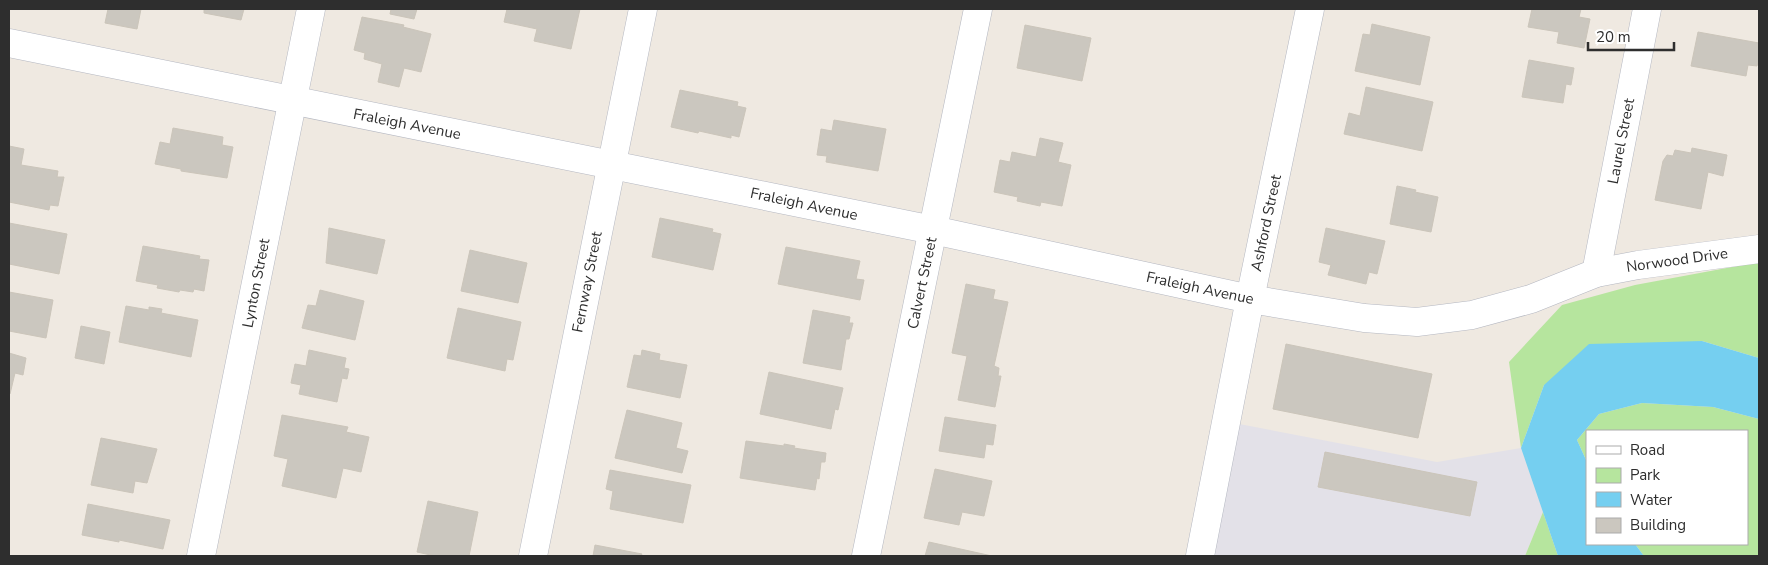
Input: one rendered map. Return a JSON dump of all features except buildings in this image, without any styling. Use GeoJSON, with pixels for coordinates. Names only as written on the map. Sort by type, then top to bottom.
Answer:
{"type":"FeatureCollection","features":[{"type":"Feature","properties":{"kind":"street","name":"Lynton Street"},"geometry":{"type":"LineString","coordinates":[[201,556],[311,9]]}},
{"type":"Feature","properties":{"kind":"street","name":"Fernway Street"},"geometry":{"type":"LineString","coordinates":[[533,556],[643,9]]}},
{"type":"Feature","properties":{"kind":"street","name":"Calvert Street"},"geometry":{"type":"LineString","coordinates":[[866,556],[978,9]]}},
{"type":"Feature","properties":{"kind":"street","name":"Ashford Street"},"geometry":{"type":"LineString","coordinates":[[1200,556],[1250,298],[1310,9]]}},
{"type":"Feature","properties":{"kind":"street","name":"Laurel Street"},"geometry":{"type":"LineString","coordinates":[[1596,273],[1647,9]]}},
{"type":"Feature","properties":{"kind":"street","name":"Fraleigh Avenue"},"geometry":{"type":"LineString","coordinates":[[9,43],[933,230],[1250,298],[1364,318],[1417,322],[1472,316],[1531,299],[1596,273]]}},
{"type":"Feature","properties":{"kind":"street","name":"Norwood Drive"},"geometry":{"type":"LineString","coordinates":[[1596,273],[1759,249]]}},
{"type":"Feature","properties":{"kind":"shaded area"},"geometry":{"type":"Polygon","coordinates":[[[1234,423],[1437,462],[1521,448],[1543,512],[1525,556],[1207,556],[1234,423]]]}},
{"type":"Feature","properties":{"kind":"green space"},"geometry":{"type":"Polygon","coordinates":[[[1759,262],[1759,358],[1702,341],[1544,385],[1521,448],[1509,362],[1562,305],[1635,285],[1759,262]]]}},
{"type":"Feature","properties":{"kind":"green space"},"geometry":{"type":"Polygon","coordinates":[[[1642,403],[1713,407],[1759,419],[1759,556],[1644,556],[1636,545],[1748,545],[1748,430],[1586,430],[1586,460],[1577,440],[1599,414],[1642,403]]]}},
{"type":"Feature","properties":{"kind":"green space"},"geometry":{"type":"Polygon","coordinates":[[[1543,512],[1558,556],[1525,556],[1543,512]]]}},
{"type":"Feature","properties":{"kind":"water"},"geometry":{"type":"Polygon","coordinates":[[[1702,341],[1759,358],[1759,419],[1713,407],[1642,403],[1599,414],[1577,440],[1586,460],[1586,545],[1636,545],[1644,556],[1558,556],[1521,448],[1544,385],[1589,344],[1702,341]]]}}]}
